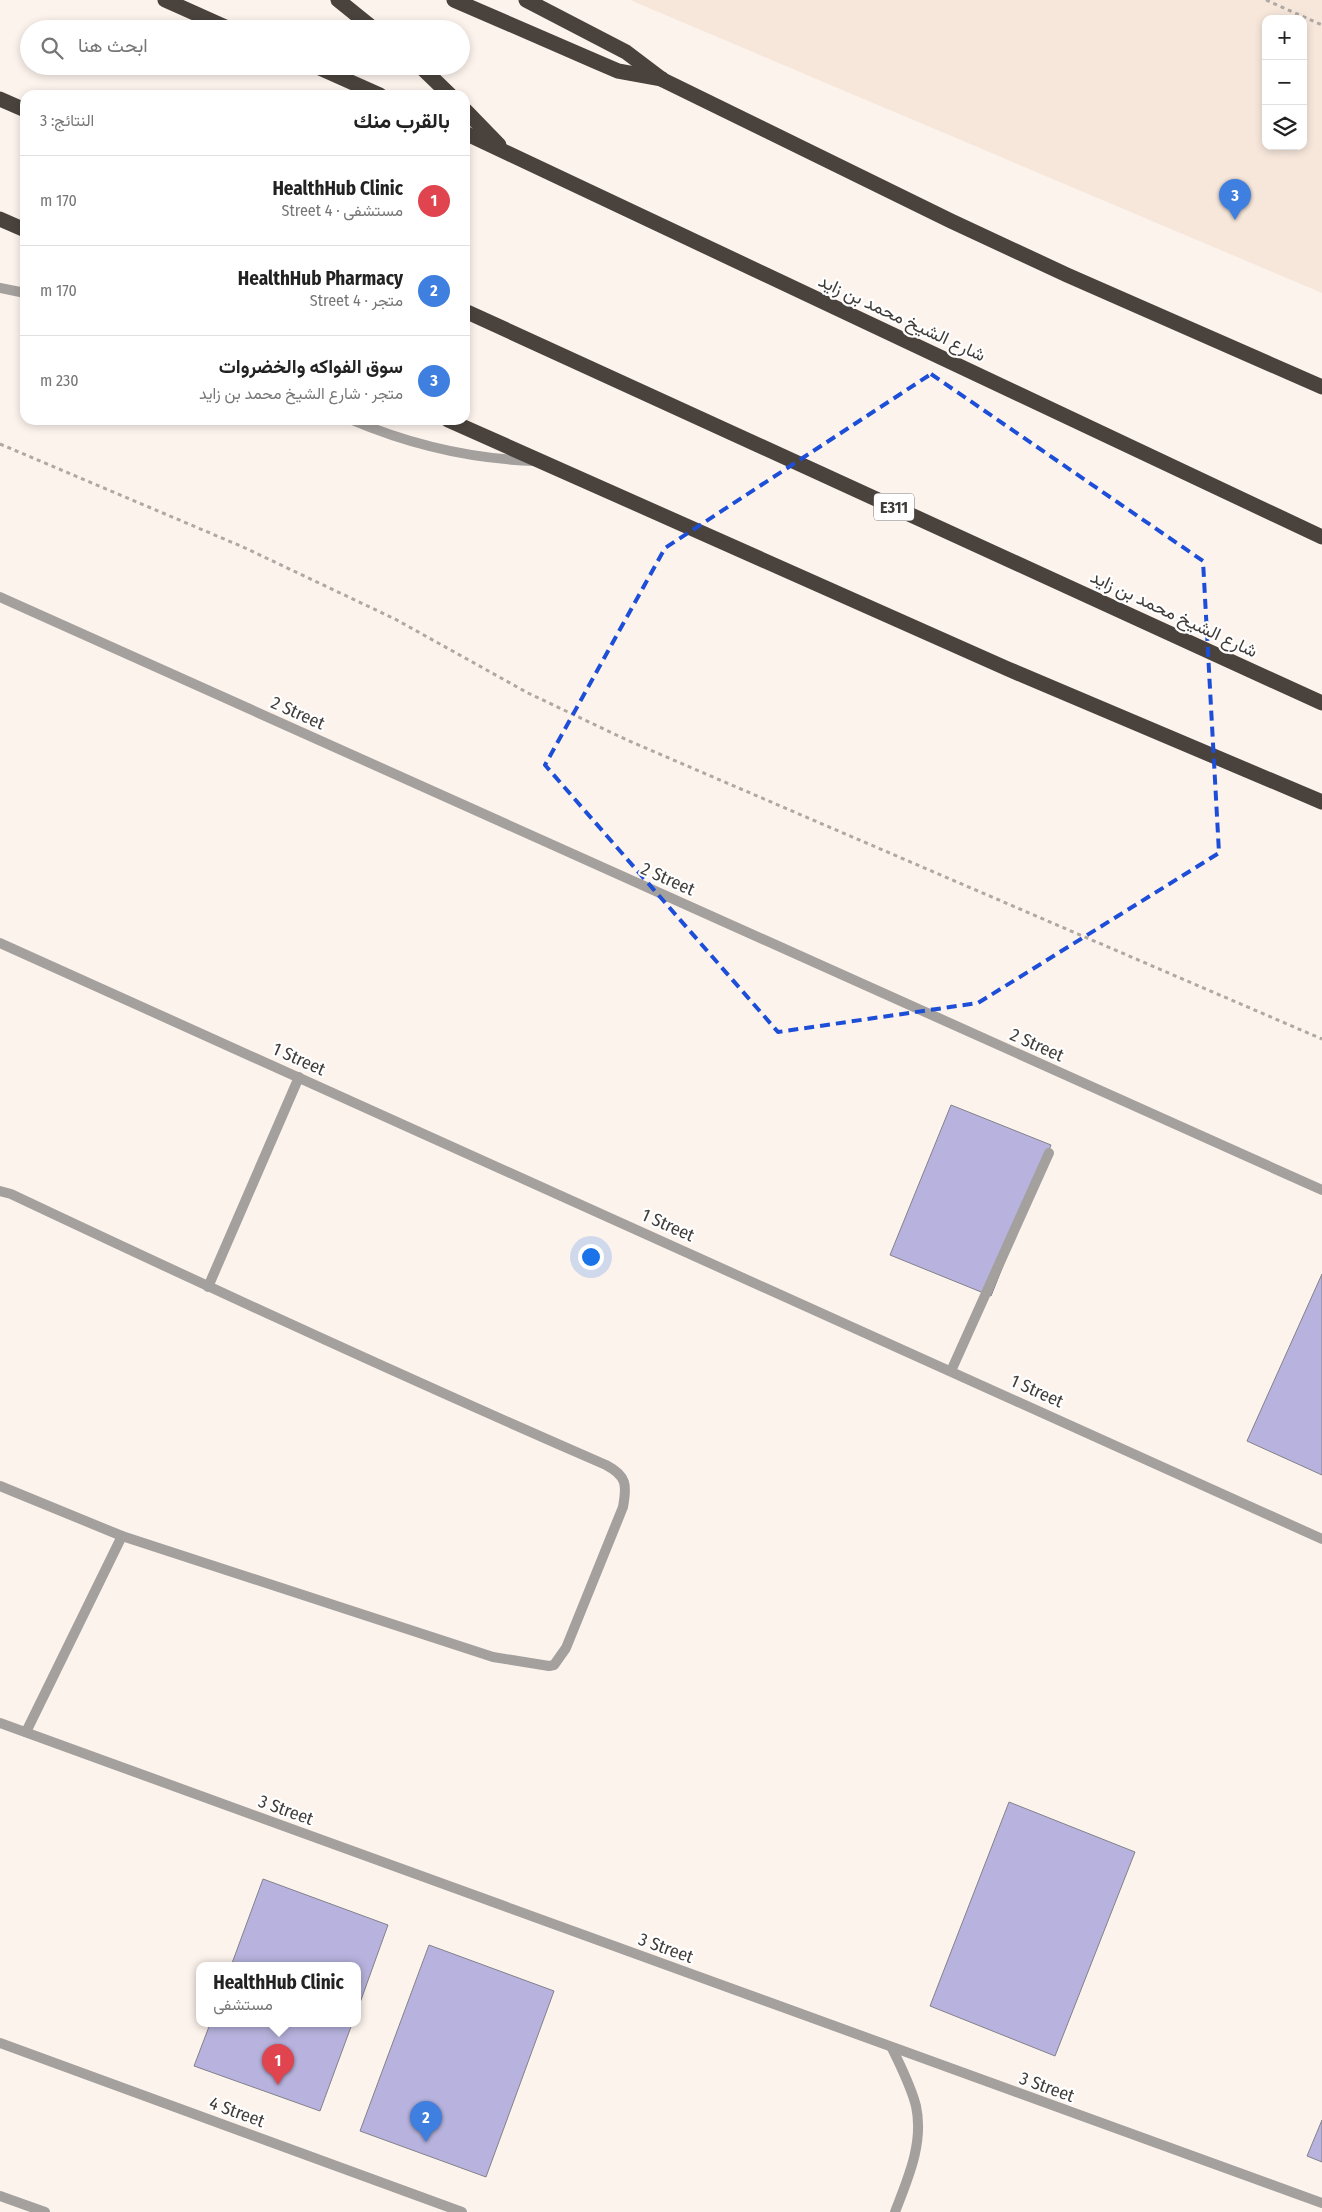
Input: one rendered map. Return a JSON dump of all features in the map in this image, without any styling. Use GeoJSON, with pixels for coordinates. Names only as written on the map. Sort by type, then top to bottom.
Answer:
{"type":"FeatureCollection","features":[{"type":"Feature","properties":{"kind":"highway"},"geometry":{"type":"LineString","coordinates":[[166,0],[210,20]]}},
{"type":"Feature","properties":{"kind":"highway"},"geometry":{"type":"LineString","coordinates":[[338,0],[363,20]]}},
{"type":"Feature","properties":{"kind":"highway"},"geometry":{"type":"LineString","coordinates":[[454,0],[611,68],[663,80]]}},
{"type":"Feature","properties":{"kind":"highway"},"geometry":{"type":"LineString","coordinates":[[526,0],[626,52],[663,80],[942,217],[1067,276],[1322,387]]}},
{"type":"Feature","properties":{"kind":"highway"},"geometry":{"type":"LineString","coordinates":[[335,75],[369,90]]}},
{"type":"Feature","properties":{"kind":"highway"},"geometry":{"type":"LineString","coordinates":[[429,75],[445,90]]}},
{"type":"Feature","properties":{"kind":"highway"},"geometry":{"type":"LineString","coordinates":[[0,99],[20,108]]}},
{"type":"Feature","properties":{"kind":"highway"},"geometry":{"type":"LineString","coordinates":[[470,115],[506,151]]}},
{"type":"Feature","properties":{"kind":"highway","name":"شارع الشيخ محمد بن زايد"},"geometry":{"type":"LineString","coordinates":[[470,135],[1322,538]]}},
{"type":"Feature","properties":{"kind":"highway"},"geometry":{"type":"LineString","coordinates":[[0,219],[20,228]]}},
{"type":"Feature","properties":{"kind":"highway","name":"شارع الشيخ محمد بن زايد"},"geometry":{"type":"LineString","coordinates":[[470,313],[1322,702]]}},
{"type":"Feature","properties":{"kind":"highway"},"geometry":{"type":"LineString","coordinates":[[459,425],[1008,669],[1322,802]]}},
{"type":"Feature","properties":{"kind":"street"},"geometry":{"type":"LineString","coordinates":[[0,288],[20,292]]}},
{"type":"Feature","properties":{"kind":"street"},"geometry":{"type":"LineString","coordinates":[[364,425],[390,436],[467,456],[541,462]]}},
{"type":"Feature","properties":{"kind":"street","name":"2 Street"},"geometry":{"type":"LineString","coordinates":[[0,597],[1322,1190]]}},
{"type":"Feature","properties":{"kind":"street","name":"1 Street"},"geometry":{"type":"LineString","coordinates":[[0,943],[1322,1538]]}},
{"type":"Feature","properties":{"kind":"street"},"geometry":{"type":"LineString","coordinates":[[208,1287],[299,1077]]}},
{"type":"Feature","properties":{"kind":"street"},"geometry":{"type":"LineString","coordinates":[[951,1370],[1049,1153]]}},
{"type":"Feature","properties":{"kind":"street"},"geometry":{"type":"LineString","coordinates":[[0,1191],[11,1194],[208,1287],[617,1470],[623,1478],[626,1490],[623,1507],[566,1648],[554,1665],[549,1666],[493,1657],[122,1536],[0,1486]]}},
{"type":"Feature","properties":{"kind":"street"},"geometry":{"type":"LineString","coordinates":[[26,1732],[122,1536]]}},
{"type":"Feature","properties":{"kind":"street","name":"3 Street"},"geometry":{"type":"LineString","coordinates":[[0,1723],[1322,2203]]}},
{"type":"Feature","properties":{"kind":"street","name":"4 Street"},"geometry":{"type":"LineString","coordinates":[[0,2043],[462,2212]]}},
{"type":"Feature","properties":{"kind":"street"},"geometry":{"type":"LineString","coordinates":[[892,2048],[916,2106],[918,2128],[912,2168],[895,2212]]}},
{"type":"Feature","properties":{"kind":"street"},"geometry":{"type":"LineString","coordinates":[[0,2196],[45,2212]]}},
{"type":"Feature","properties":{"kind":"path"},"geometry":{"type":"LineString","coordinates":[[1266,0],[1322,25]]}},
{"type":"Feature","properties":{"kind":"path"},"geometry":{"type":"LineString","coordinates":[[0,444],[270,559],[395,618],[528,693],[627,740],[1322,1038]]}},
{"type":"Feature","properties":{"kind":"highlighted area"},"geometry":{"type":"Polygon","coordinates":[[[931,374],[1203,561],[1219,853],[978,1003],[778,1032],[545,765],[665,548],[931,374]]]}},
{"type":"Feature","properties":{"kind":"shaded area"},"geometry":{"type":"Polygon","coordinates":[[[630,0],[1322,0],[1322,293],[630,0]]]}},
{"type":"Feature","properties":{"kind":"building"},"geometry":{"type":"Polygon","coordinates":[[[951,1105],[1051,1145],[991,1296],[890,1255],[951,1105]]]}},
{"type":"Feature","properties":{"kind":"building"},"geometry":{"type":"Polygon","coordinates":[[[1322,1274],[1322,1475],[1247,1441],[1322,1274]]]}},
{"type":"Feature","properties":{"kind":"building"},"geometry":{"type":"Polygon","coordinates":[[[1009,1802],[1135,1852],[1055,2056],[930,2006],[1009,1802]]]}},
{"type":"Feature","properties":{"kind":"building"},"geometry":{"type":"Polygon","coordinates":[[[263,1879],[388,1925],[361,2000],[361,1962],[232,1962],[263,1879]]]}},
{"type":"Feature","properties":{"kind":"building"},"geometry":{"type":"Polygon","coordinates":[[[429,1945],[554,1991],[486,2177],[360,2131],[429,1945]]]}},
{"type":"Feature","properties":{"kind":"building"},"geometry":{"type":"Polygon","coordinates":[[[209,2027],[351,2027],[320,2111],[194,2066],[209,2027]]]}},
{"type":"Feature","properties":{"kind":"building"},"geometry":{"type":"Polygon","coordinates":[[[1322,2120],[1322,2162],[1307,2156],[1322,2120]]]}},
{"type":"Feature","properties":{"kind":"place","name":"سوق الفواكه والخضروات"},"geometry":{"type":"Point","coordinates":[1235,220]}},
{"type":"Feature","properties":{"kind":"place","name":"HealthHub Clinic"},"geometry":{"type":"Point","coordinates":[278,2085]}},
{"type":"Feature","properties":{"kind":"place","name":"HealthHub Pharmacy"},"geometry":{"type":"Point","coordinates":[426,2142]}}]}
